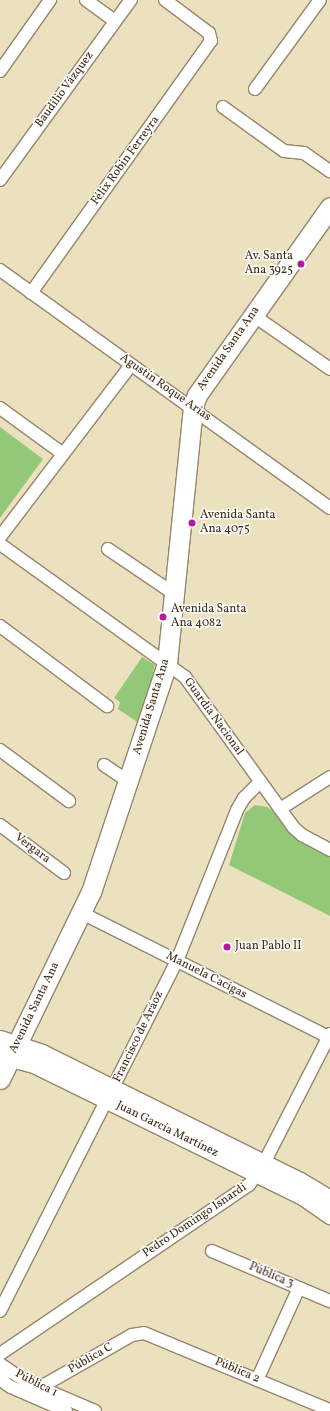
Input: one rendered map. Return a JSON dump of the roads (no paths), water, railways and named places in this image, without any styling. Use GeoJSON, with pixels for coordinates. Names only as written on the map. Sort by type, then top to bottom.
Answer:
{"type":"FeatureCollection","features":[{"type":"Feature","properties":{"kind":"main road","name":"Avenida Santa Ana"},"geometry":{"type":"LineString","coordinates":[[0,1079],[7,1049],[82,913],[167,663],[193,407],[202,386],[329,211]]}},
{"type":"Feature","properties":{"kind":"main road","name":"Juan García Martínez"},"geometry":{"type":"LineString","coordinates":[[7,1049],[42,1053],[111,1095],[261,1168],[330,1198]]}},
{"type":"Feature","properties":{"kind":"main road","name":"Juan García Martínez"},"geometry":{"type":"LineString","coordinates":[[261,1168],[330,1215]]}},
{"type":"Feature","properties":{"kind":"street"},"geometry":{"type":"LineString","coordinates":[[0,71],[50,0]]}},
{"type":"Feature","properties":{"kind":"street"},"geometry":{"type":"LineString","coordinates":[[86,0],[115,21]]}},
{"type":"Feature","properties":{"kind":"street","name":"Baudilio Vázquez"},"geometry":{"type":"LineString","coordinates":[[0,180],[131,0]]}},
{"type":"Feature","properties":{"kind":"street","name":"Félix Robin Ferreyra"},"geometry":{"type":"LineString","coordinates":[[31,293],[211,41],[209,34],[203,28],[165,0]]}},
{"type":"Feature","properties":{"kind":"street"},"geometry":{"type":"LineString","coordinates":[[256,89],[320,0]]}},
{"type":"Feature","properties":{"kind":"street"},"geometry":{"type":"LineString","coordinates":[[223,107],[284,151],[304,153],[330,171]]}},
{"type":"Feature","properties":{"kind":"street","name":"Agustín Roque Arias"},"geometry":{"type":"LineString","coordinates":[[0,270],[131,365],[193,407],[330,508]]}},
{"type":"Feature","properties":{"kind":"street"},"geometry":{"type":"LineString","coordinates":[[253,315],[330,369]]}},
{"type":"Feature","properties":{"kind":"street"},"geometry":{"type":"LineString","coordinates":[[0,537],[131,365]]}},
{"type":"Feature","properties":{"kind":"street"},"geometry":{"type":"LineString","coordinates":[[0,408],[63,454]]}},
{"type":"Feature","properties":{"kind":"street","name":"Guardia Nacional"},"geometry":{"type":"LineString","coordinates":[[0,544],[167,663],[194,686],[280,809],[302,835],[330,850]]}},
{"type":"Feature","properties":{"kind":"street"},"geometry":{"type":"LineString","coordinates":[[108,549],[173,594]]}},
{"type":"Feature","properties":{"kind":"street"},"geometry":{"type":"LineString","coordinates":[[0,626],[107,706]]}},
{"type":"Feature","properties":{"kind":"street"},"geometry":{"type":"LineString","coordinates":[[0,750],[68,801]]}},
{"type":"Feature","properties":{"kind":"street"},"geometry":{"type":"LineString","coordinates":[[104,765],[128,781]]}},
{"type":"Feature","properties":{"kind":"street"},"geometry":{"type":"LineString","coordinates":[[280,809],[330,777]]}},
{"type":"Feature","properties":{"kind":"street","name":"Francisco de Aráoz"},"geometry":{"type":"LineString","coordinates":[[0,1311],[111,1095],[177,961],[237,810],[244,798],[260,782]]}},
{"type":"Feature","properties":{"kind":"street","name":"Vergara"},"geometry":{"type":"LineString","coordinates":[[0,825],[64,873]]}},
{"type":"Feature","properties":{"kind":"street","name":"Manuela Cacigas"},"geometry":{"type":"LineString","coordinates":[[82,913],[329,1037]]}},
{"type":"Feature","properties":{"kind":"street","name":"Pedro Domingo Isnardi"},"geometry":{"type":"LineString","coordinates":[[0,1354],[249,1185],[261,1168],[329,1037]]}},
{"type":"Feature","properties":{"kind":"street","name":"Pública 3"},"geometry":{"type":"LineString","coordinates":[[212,1251],[330,1301]]}},
{"type":"Feature","properties":{"kind":"street"},"geometry":{"type":"LineString","coordinates":[[257,1380],[299,1288]]}},
{"type":"Feature","properties":{"kind":"street","name":"Pública 2"},"geometry":{"type":"LineString","coordinates":[[144,1333],[330,1410]]}},
{"type":"Feature","properties":{"kind":"street","name":"Pública C"},"geometry":{"type":"LineString","coordinates":[[39,1388],[132,1335],[144,1333]]}},
{"type":"Feature","properties":{"kind":"street","name":"Pública 1"},"geometry":{"type":"LineString","coordinates":[[0,1364],[39,1388],[95,1411]]}},
{"type":"Feature","properties":{"kind":"street"},"geometry":{"type":"LineString","coordinates":[[0,1373],[5,1383],[11,1387],[66,1411]]}},
{"type":"Feature","properties":{"kind":"place","name":"Av. Santa Ana 3925"},"geometry":{"type":"Point","coordinates":[301,264]}},
{"type":"Feature","properties":{"kind":"place","name":"Avenida Santa Ana 4075"},"geometry":{"type":"Point","coordinates":[192,523]}},
{"type":"Feature","properties":{"kind":"place","name":"Avenida Santa Ana 4082"},"geometry":{"type":"Point","coordinates":[163,617]}},
{"type":"Feature","properties":{"kind":"place","name":"Juan Pablo II"},"geometry":{"type":"Point","coordinates":[227,947]}}]}
